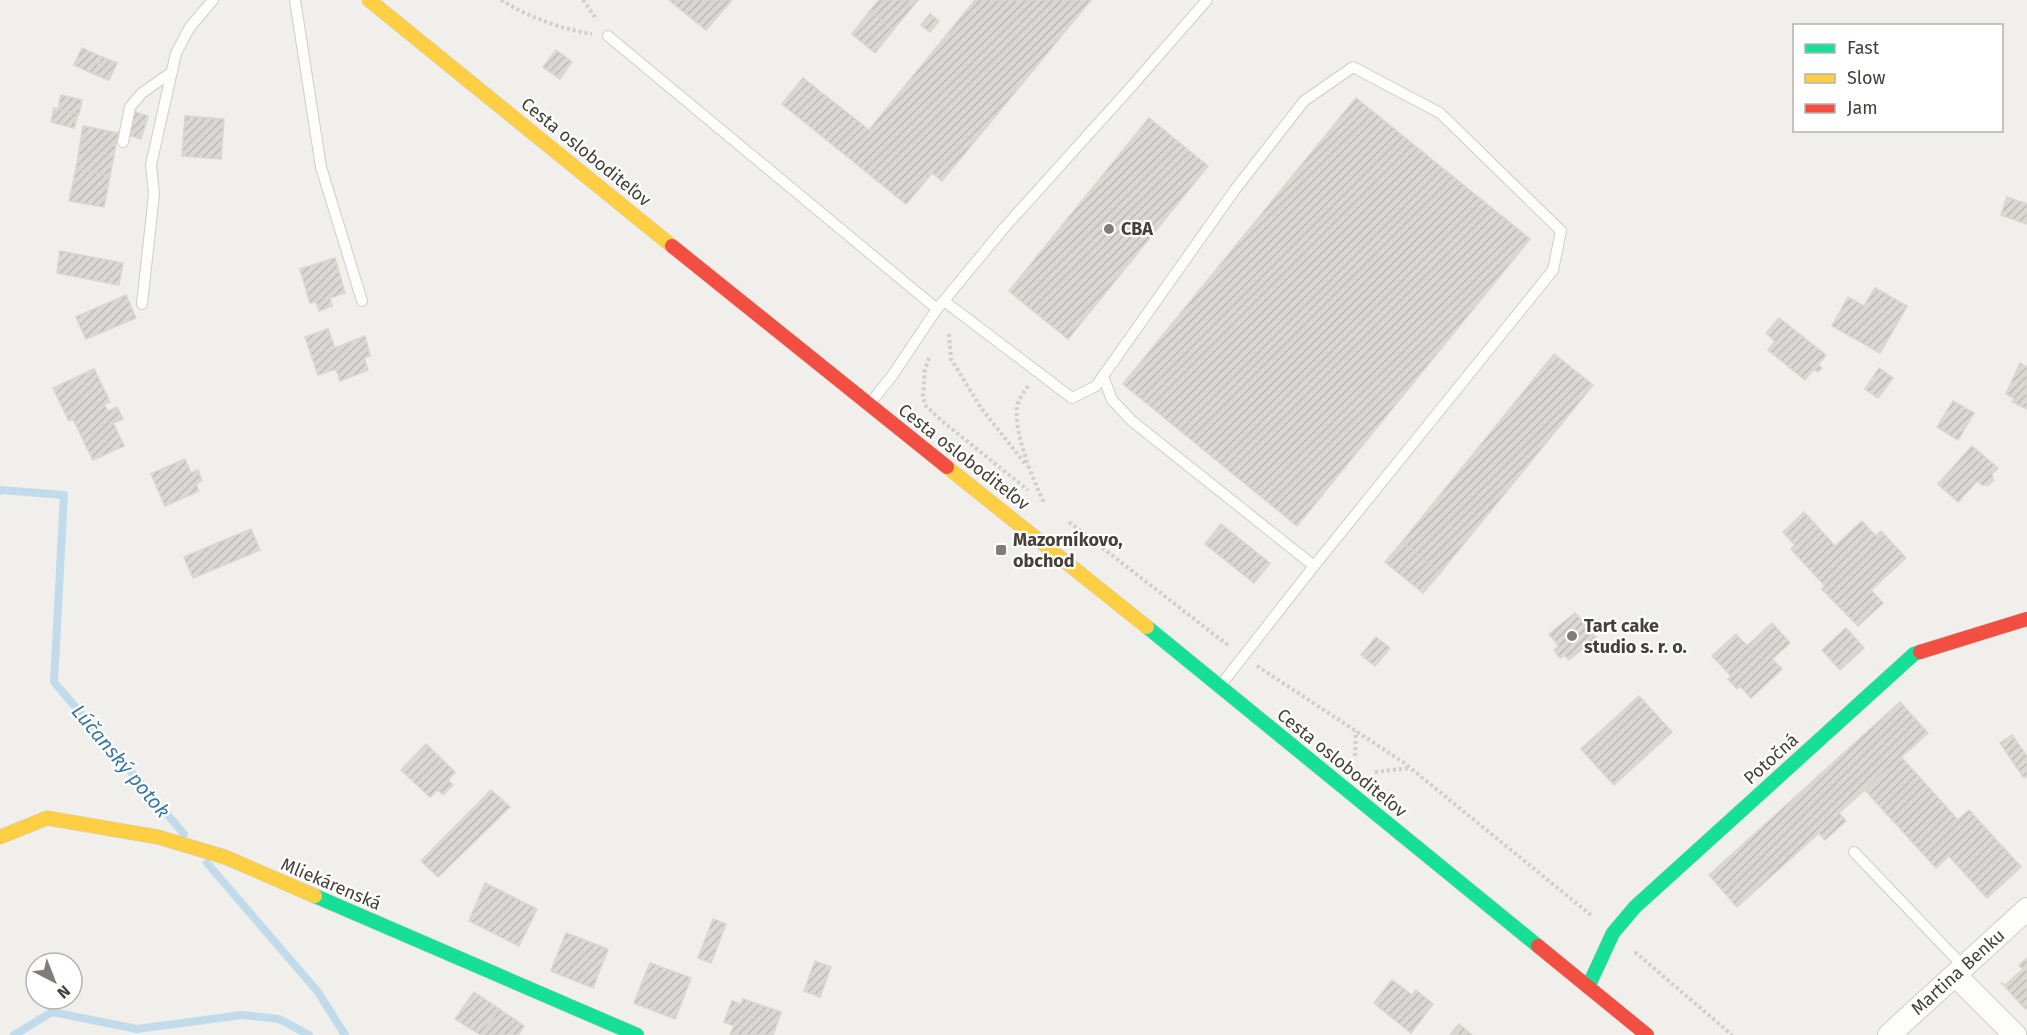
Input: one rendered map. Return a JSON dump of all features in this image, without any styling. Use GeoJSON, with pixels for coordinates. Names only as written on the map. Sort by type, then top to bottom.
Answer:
{"type":"FeatureCollection","features":[{"type":"Feature","properties":{"kind":"main road","name":"Cesta osloboditeľov"},"geometry":{"type":"LineString","coordinates":[[369,0],[868,405],[1041,540],[1647,1035]]}},
{"type":"Feature","properties":{"kind":"main road","name":"Potočná"},"geometry":{"type":"LineString","coordinates":[[1588,987],[1613,933],[1635,907],[1914,654],[2027,619]]}},
{"type":"Feature","properties":{"kind":"main road","name":"Mliekárenská"},"geometry":{"type":"LineString","coordinates":[[0,837],[47,818],[158,837],[225,857],[637,1035]]}},
{"type":"Feature","properties":{"kind":"street","name":"Martina Benku"},"geometry":{"type":"LineString","coordinates":[[1889,1035],[2027,909]]}},
{"type":"Feature","properties":{"kind":"street"},"geometry":{"type":"LineString","coordinates":[[1960,971],[2015,1035]]}},
{"type":"Feature","properties":{"kind":"lane"},"geometry":{"type":"LineString","coordinates":[[141,304],[154,194],[151,165],[176,53],[190,27],[213,0]]}},
{"type":"Feature","properties":{"kind":"lane"},"geometry":{"type":"LineString","coordinates":[[295,0],[321,167],[362,301]]}},
{"type":"Feature","properties":{"kind":"lane"},"geometry":{"type":"LineString","coordinates":[[868,405],[892,376],[940,305],[1004,228],[1207,0]]}},
{"type":"Feature","properties":{"kind":"lane"},"geometry":{"type":"LineString","coordinates":[[608,36],[940,305],[1039,372],[1072,398],[1096,386],[1234,191],[1304,101],[1353,67],[1440,113],[1561,231],[1553,270],[1220,686]]}},
{"type":"Feature","properties":{"kind":"lane"},"geometry":{"type":"LineString","coordinates":[[123,142],[130,107],[142,93],[172,72]]}},
{"type":"Feature","properties":{"kind":"lane"},"geometry":{"type":"LineString","coordinates":[[1103,376],[1112,400],[1132,421],[1314,566]]}},
{"type":"Feature","properties":{"kind":"lane"},"geometry":{"type":"LineString","coordinates":[[1854,852],[1960,971]]}},
{"type":"Feature","properties":{"kind":"path"},"geometry":{"type":"LineString","coordinates":[[501,0],[574,31],[608,36]]}},
{"type":"Feature","properties":{"kind":"path"},"geometry":{"type":"LineString","coordinates":[[583,0],[608,36]]}},
{"type":"Feature","properties":{"kind":"path"},"geometry":{"type":"LineString","coordinates":[[940,338],[949,334],[953,328]]}},
{"type":"Feature","properties":{"kind":"path"},"geometry":{"type":"LineString","coordinates":[[949,334],[951,359],[981,408],[1027,466]]}},
{"type":"Feature","properties":{"kind":"path"},"geometry":{"type":"LineString","coordinates":[[932,347],[925,370],[923,396],[925,405],[942,422],[1053,510]]}},
{"type":"Feature","properties":{"kind":"path"},"geometry":{"type":"LineString","coordinates":[[1039,372],[1017,405],[1017,419],[1027,466],[1044,503]]}},
{"type":"Feature","properties":{"kind":"path"},"geometry":{"type":"LineString","coordinates":[[1061,516],[1230,646]]}},
{"type":"Feature","properties":{"kind":"path"},"geometry":{"type":"LineString","coordinates":[[1253,664],[1410,768],[1613,933],[1732,1035]]}},
{"type":"Feature","properties":{"kind":"path"},"geometry":{"type":"LineString","coordinates":[[1355,756],[1356,731]]}},
{"type":"Feature","properties":{"kind":"path"},"geometry":{"type":"LineString","coordinates":[[1375,772],[1410,768]]}},
{"type":"Feature","properties":{"kind":"building"},"geometry":{"type":"Polygon","coordinates":[[[669,0],[732,0],[706,30],[669,0]]]}},
{"type":"Feature","properties":{"kind":"building"},"geometry":{"type":"Polygon","coordinates":[[[879,0],[918,0],[893,30],[870,11],[879,0]]]}},
{"type":"Feature","properties":{"kind":"building"},"geometry":{"type":"Polygon","coordinates":[[[975,0],[1091,0],[942,181],[932,173],[906,204],[782,104],[803,78],[869,130],[975,0]]]}},
{"type":"Feature","properties":{"kind":"building"},"geometry":{"type":"Polygon","coordinates":[[[870,11],[893,30],[875,53],[852,34],[870,11]]]}},
{"type":"Feature","properties":{"kind":"building"},"geometry":{"type":"Polygon","coordinates":[[[930,14],[939,21],[930,32],[921,25],[930,14]]]}},
{"type":"Feature","properties":{"kind":"building"},"geometry":{"type":"Polygon","coordinates":[[[82,48],[102,57],[94,74],[74,65],[82,48]]]}},
{"type":"Feature","properties":{"kind":"building"},"geometry":{"type":"Polygon","coordinates":[[[556,50],[572,62],[560,79],[543,67],[556,50]]]}},
{"type":"Feature","properties":{"kind":"building"},"geometry":{"type":"Polygon","coordinates":[[[102,57],[117,63],[109,80],[94,74],[102,57]]]}},
{"type":"Feature","properties":{"kind":"building"},"geometry":{"type":"Polygon","coordinates":[[[61,95],[82,100],[79,114],[58,109],[61,95]]]}},
{"type":"Feature","properties":{"kind":"building"},"geometry":{"type":"Polygon","coordinates":[[[1356,98],[1530,239],[1297,526],[1123,384],[1356,98]]]}},
{"type":"Feature","properties":{"kind":"building"},"geometry":{"type":"Polygon","coordinates":[[[54,108],[78,114],[74,128],[51,122],[54,108]]]}},
{"type":"Feature","properties":{"kind":"building"},"geometry":{"type":"Polygon","coordinates":[[[135,112],[148,116],[141,139],[129,135],[135,112]]]}},
{"type":"Feature","properties":{"kind":"building"},"geometry":{"type":"Polygon","coordinates":[[[185,116],[224,119],[221,159],[182,156],[185,116]]]}},
{"type":"Feature","properties":{"kind":"building","name":"CBA"},"geometry":{"type":"Polygon","coordinates":[[[1149,118],[1208,166],[1068,339],[1009,291],[1149,118]]]}},
{"type":"Feature","properties":{"kind":"building"},"geometry":{"type":"Polygon","coordinates":[[[83,126],[118,133],[110,176],[76,169],[83,126]]]}},
{"type":"Feature","properties":{"kind":"building"},"geometry":{"type":"Polygon","coordinates":[[[76,169],[110,176],[104,207],[69,201],[76,169]]]}},
{"type":"Feature","properties":{"kind":"building"},"geometry":{"type":"Polygon","coordinates":[[[2007,197],[2027,204],[2027,224],[2001,215],[2007,197]]]}},
{"type":"Feature","properties":{"kind":"building"},"geometry":{"type":"Polygon","coordinates":[[[60,251],[123,263],[119,285],[57,273],[60,251]]]}},
{"type":"Feature","properties":{"kind":"building"},"geometry":{"type":"Polygon","coordinates":[[[335,258],[345,293],[330,298],[332,306],[319,311],[316,302],[310,303],[300,269],[335,258]]]}},
{"type":"Feature","properties":{"kind":"building"},"geometry":{"type":"Polygon","coordinates":[[[1875,288],[1907,306],[1880,353],[1832,326],[1848,297],[1864,306],[1875,288]]]}},
{"type":"Feature","properties":{"kind":"building"},"geometry":{"type":"Polygon","coordinates":[[[126,295],[136,318],[86,339],[76,317],[126,295]]]}},
{"type":"Feature","properties":{"kind":"building"},"geometry":{"type":"Polygon","coordinates":[[[1779,318],[1826,355],[1818,365],[1822,368],[1818,372],[1814,369],[1805,380],[1768,350],[1775,341],[1766,333],[1779,318]]]}},
{"type":"Feature","properties":{"kind":"building"},"geometry":{"type":"Polygon","coordinates":[[[328,329],[335,348],[365,336],[370,356],[364,358],[368,370],[340,381],[336,369],[318,375],[305,337],[328,329]]]}},
{"type":"Feature","properties":{"kind":"building"},"geometry":{"type":"Polygon","coordinates":[[[1554,354],[1593,385],[1440,573],[1402,542],[1554,354]]]}},
{"type":"Feature","properties":{"kind":"building"},"geometry":{"type":"Polygon","coordinates":[[[2020,363],[2027,367],[2027,409],[2012,402],[2014,398],[2006,394],[2020,363]]]}},
{"type":"Feature","properties":{"kind":"building"},"geometry":{"type":"Polygon","coordinates":[[[1879,368],[1893,378],[1878,398],[1865,389],[1879,368]]]}},
{"type":"Feature","properties":{"kind":"building"},"geometry":{"type":"Polygon","coordinates":[[[94,369],[110,402],[104,404],[108,411],[117,407],[123,419],[113,423],[124,446],[93,460],[73,419],[69,421],[53,388],[94,369]]]}},
{"type":"Feature","properties":{"kind":"building"},"geometry":{"type":"Polygon","coordinates":[[[1953,401],[1974,413],[1958,440],[1937,427],[1953,401]]]}},
{"type":"Feature","properties":{"kind":"building"},"geometry":{"type":"Polygon","coordinates":[[[1972,446],[1998,468],[1992,474],[1993,481],[1988,485],[1982,485],[1977,481],[1958,502],[1938,484],[1972,446]]]}},
{"type":"Feature","properties":{"kind":"building"},"geometry":{"type":"Polygon","coordinates":[[[185,459],[191,473],[198,470],[202,481],[196,484],[199,491],[165,506],[151,474],[185,459]]]}},
{"type":"Feature","properties":{"kind":"building"},"geometry":{"type":"Polygon","coordinates":[[[1804,512],[1835,546],[1862,521],[1876,536],[1881,531],[1906,558],[1871,590],[1883,603],[1858,626],[1822,589],[1825,586],[1791,549],[1795,545],[1783,532],[1804,512]]]}},
{"type":"Feature","properties":{"kind":"building"},"geometry":{"type":"Polygon","coordinates":[[[1221,524],[1270,563],[1254,583],[1205,544],[1221,524]]]}},
{"type":"Feature","properties":{"kind":"building"},"geometry":{"type":"Polygon","coordinates":[[[251,529],[260,550],[193,578],[184,557],[251,529]]]}},
{"type":"Feature","properties":{"kind":"building"},"geometry":{"type":"Polygon","coordinates":[[[1402,542],[1440,573],[1423,593],[1385,562],[1402,542]]]}},
{"type":"Feature","properties":{"kind":"building","name":"Tart cake studio s. r. o."},"geometry":{"type":"Polygon","coordinates":[[[1575,613],[1596,638],[1569,660],[1565,655],[1560,658],[1554,650],[1559,646],[1549,634],[1575,613]]]}},
{"type":"Feature","properties":{"kind":"building"},"geometry":{"type":"Polygon","coordinates":[[[1772,623],[1790,643],[1772,659],[1782,669],[1751,698],[1740,686],[1737,689],[1728,679],[1731,676],[1712,656],[1736,634],[1747,646],[1772,623]]]}},
{"type":"Feature","properties":{"kind":"building"},"geometry":{"type":"Polygon","coordinates":[[[1846,628],[1864,648],[1840,670],[1822,650],[1846,628]]]}},
{"type":"Feature","properties":{"kind":"building"},"geometry":{"type":"Polygon","coordinates":[[[1376,637],[1390,648],[1375,666],[1361,655],[1376,637]]]}},
{"type":"Feature","properties":{"kind":"building"},"geometry":{"type":"Polygon","coordinates":[[[1639,696],[1672,732],[1614,785],[1581,749],[1639,696]]]}},
{"type":"Feature","properties":{"kind":"building"},"geometry":{"type":"Polygon","coordinates":[[[1900,702],[1928,733],[1839,813],[1846,821],[1825,840],[1819,833],[1737,907],[1709,875],[1900,702]]]}},
{"type":"Feature","properties":{"kind":"building"},"geometry":{"type":"Polygon","coordinates":[[[2012,735],[2027,756],[2027,776],[2024,778],[2000,743],[2012,735]]]}},
{"type":"Feature","properties":{"kind":"building"},"geometry":{"type":"Polygon","coordinates":[[[426,744],[455,772],[448,780],[453,785],[443,795],[438,790],[430,797],[401,770],[426,744]]]}},
{"type":"Feature","properties":{"kind":"building"},"geometry":{"type":"Polygon","coordinates":[[[1901,757],[1958,820],[1969,810],[2021,867],[1987,898],[1949,856],[1936,868],[1865,790],[1901,757]]]}},
{"type":"Feature","properties":{"kind":"building"},"geometry":{"type":"Polygon","coordinates":[[[491,790],[510,807],[438,877],[421,861],[491,790]]]}},
{"type":"Feature","properties":{"kind":"building"},"geometry":{"type":"Polygon","coordinates":[[[485,883],[537,909],[519,946],[469,921],[485,883]]]}},
{"type":"Feature","properties":{"kind":"building"},"geometry":{"type":"Polygon","coordinates":[[[713,919],[726,924],[711,963],[698,958],[713,919]]]}},
{"type":"Feature","properties":{"kind":"building"},"geometry":{"type":"Polygon","coordinates":[[[566,933],[608,949],[593,988],[551,971],[566,933]]]}},
{"type":"Feature","properties":{"kind":"building"},"geometry":{"type":"Polygon","coordinates":[[[2027,958],[2027,1007],[2025,1009],[2001,982],[2005,985],[2023,969],[2019,965],[2027,958]]]}},
{"type":"Feature","properties":{"kind":"building"},"geometry":{"type":"Polygon","coordinates":[[[815,961],[831,967],[820,997],[804,991],[815,961]]]}},
{"type":"Feature","properties":{"kind":"building"},"geometry":{"type":"Polygon","coordinates":[[[650,963],[691,978],[675,1019],[634,1003],[650,963]]]}},
{"type":"Feature","properties":{"kind":"building"},"geometry":{"type":"Polygon","coordinates":[[[1392,980],[1412,995],[1416,990],[1433,1004],[1411,1033],[1374,1003],[1392,980]]]}},
{"type":"Feature","properties":{"kind":"building"},"geometry":{"type":"Polygon","coordinates":[[[474,992],[499,1009],[481,1035],[455,1019],[474,992]]]}},
{"type":"Feature","properties":{"kind":"building"},"geometry":{"type":"Polygon","coordinates":[[[743,999],[781,1012],[773,1035],[730,1035],[734,1026],[724,1022],[732,1001],[741,1004],[743,999]]]}},
{"type":"Feature","properties":{"kind":"building"},"geometry":{"type":"Polygon","coordinates":[[[499,1009],[524,1026],[518,1035],[481,1035],[499,1009]]]}},
{"type":"Feature","properties":{"kind":"building"},"geometry":{"type":"Polygon","coordinates":[[[1459,1024],[1472,1035],[1450,1035],[1459,1024]]]}},
{"type":"Feature","properties":{"kind":"waterway","name":"Lúčanský potok"},"geometry":{"type":"LineString","coordinates":[[0,491],[64,495],[54,682],[184,834]]}},
{"type":"Feature","properties":{"kind":"waterway","name":"Lúčanský potok"},"geometry":{"type":"LineString","coordinates":[[207,863],[318,992],[345,1035]]}},
{"type":"Feature","properties":{"kind":"waterway"},"geometry":{"type":"LineString","coordinates":[[14,1035],[52,1012],[137,1029],[242,1015],[279,1019],[309,1035]]}},
{"type":"Feature","properties":{"kind":"traffic: fast"},"geometry":{"type":"LineString","coordinates":[[1147,627],[1538,946]]}},
{"type":"Feature","properties":{"kind":"traffic: fast"},"geometry":{"type":"LineString","coordinates":[[1588,987],[1613,933],[1635,907],[1914,654],[1920,652]]}},
{"type":"Feature","properties":{"kind":"traffic: fast"},"geometry":{"type":"LineString","coordinates":[[315,896],[637,1035]]}},
{"type":"Feature","properties":{"kind":"traffic: slow"},"geometry":{"type":"LineString","coordinates":[[369,0],[672,246]]}},
{"type":"Feature","properties":{"kind":"traffic: slow"},"geometry":{"type":"LineString","coordinates":[[947,467],[1147,627]]}},
{"type":"Feature","properties":{"kind":"traffic: slow"},"geometry":{"type":"LineString","coordinates":[[0,837],[47,818],[158,837],[225,857],[315,896]]}},
{"type":"Feature","properties":{"kind":"traffic: jam"},"geometry":{"type":"LineString","coordinates":[[672,246],[947,467]]}},
{"type":"Feature","properties":{"kind":"traffic: jam"},"geometry":{"type":"LineString","coordinates":[[1920,652],[2027,619]]}},
{"type":"Feature","properties":{"kind":"traffic: jam"},"geometry":{"type":"LineString","coordinates":[[1538,946],[1647,1035]]}},
{"type":"Feature","properties":{"kind":"place","name":"CBA"},"geometry":{"type":"Point","coordinates":[1109,229]}},
{"type":"Feature","properties":{"kind":"place","name":"Mazorníkovo, obchod"},"geometry":{"type":"Point","coordinates":[1001,550]}},
{"type":"Feature","properties":{"kind":"place","name":"Tart cake studio s. r. o."},"geometry":{"type":"Point","coordinates":[1572,636]}}]}
